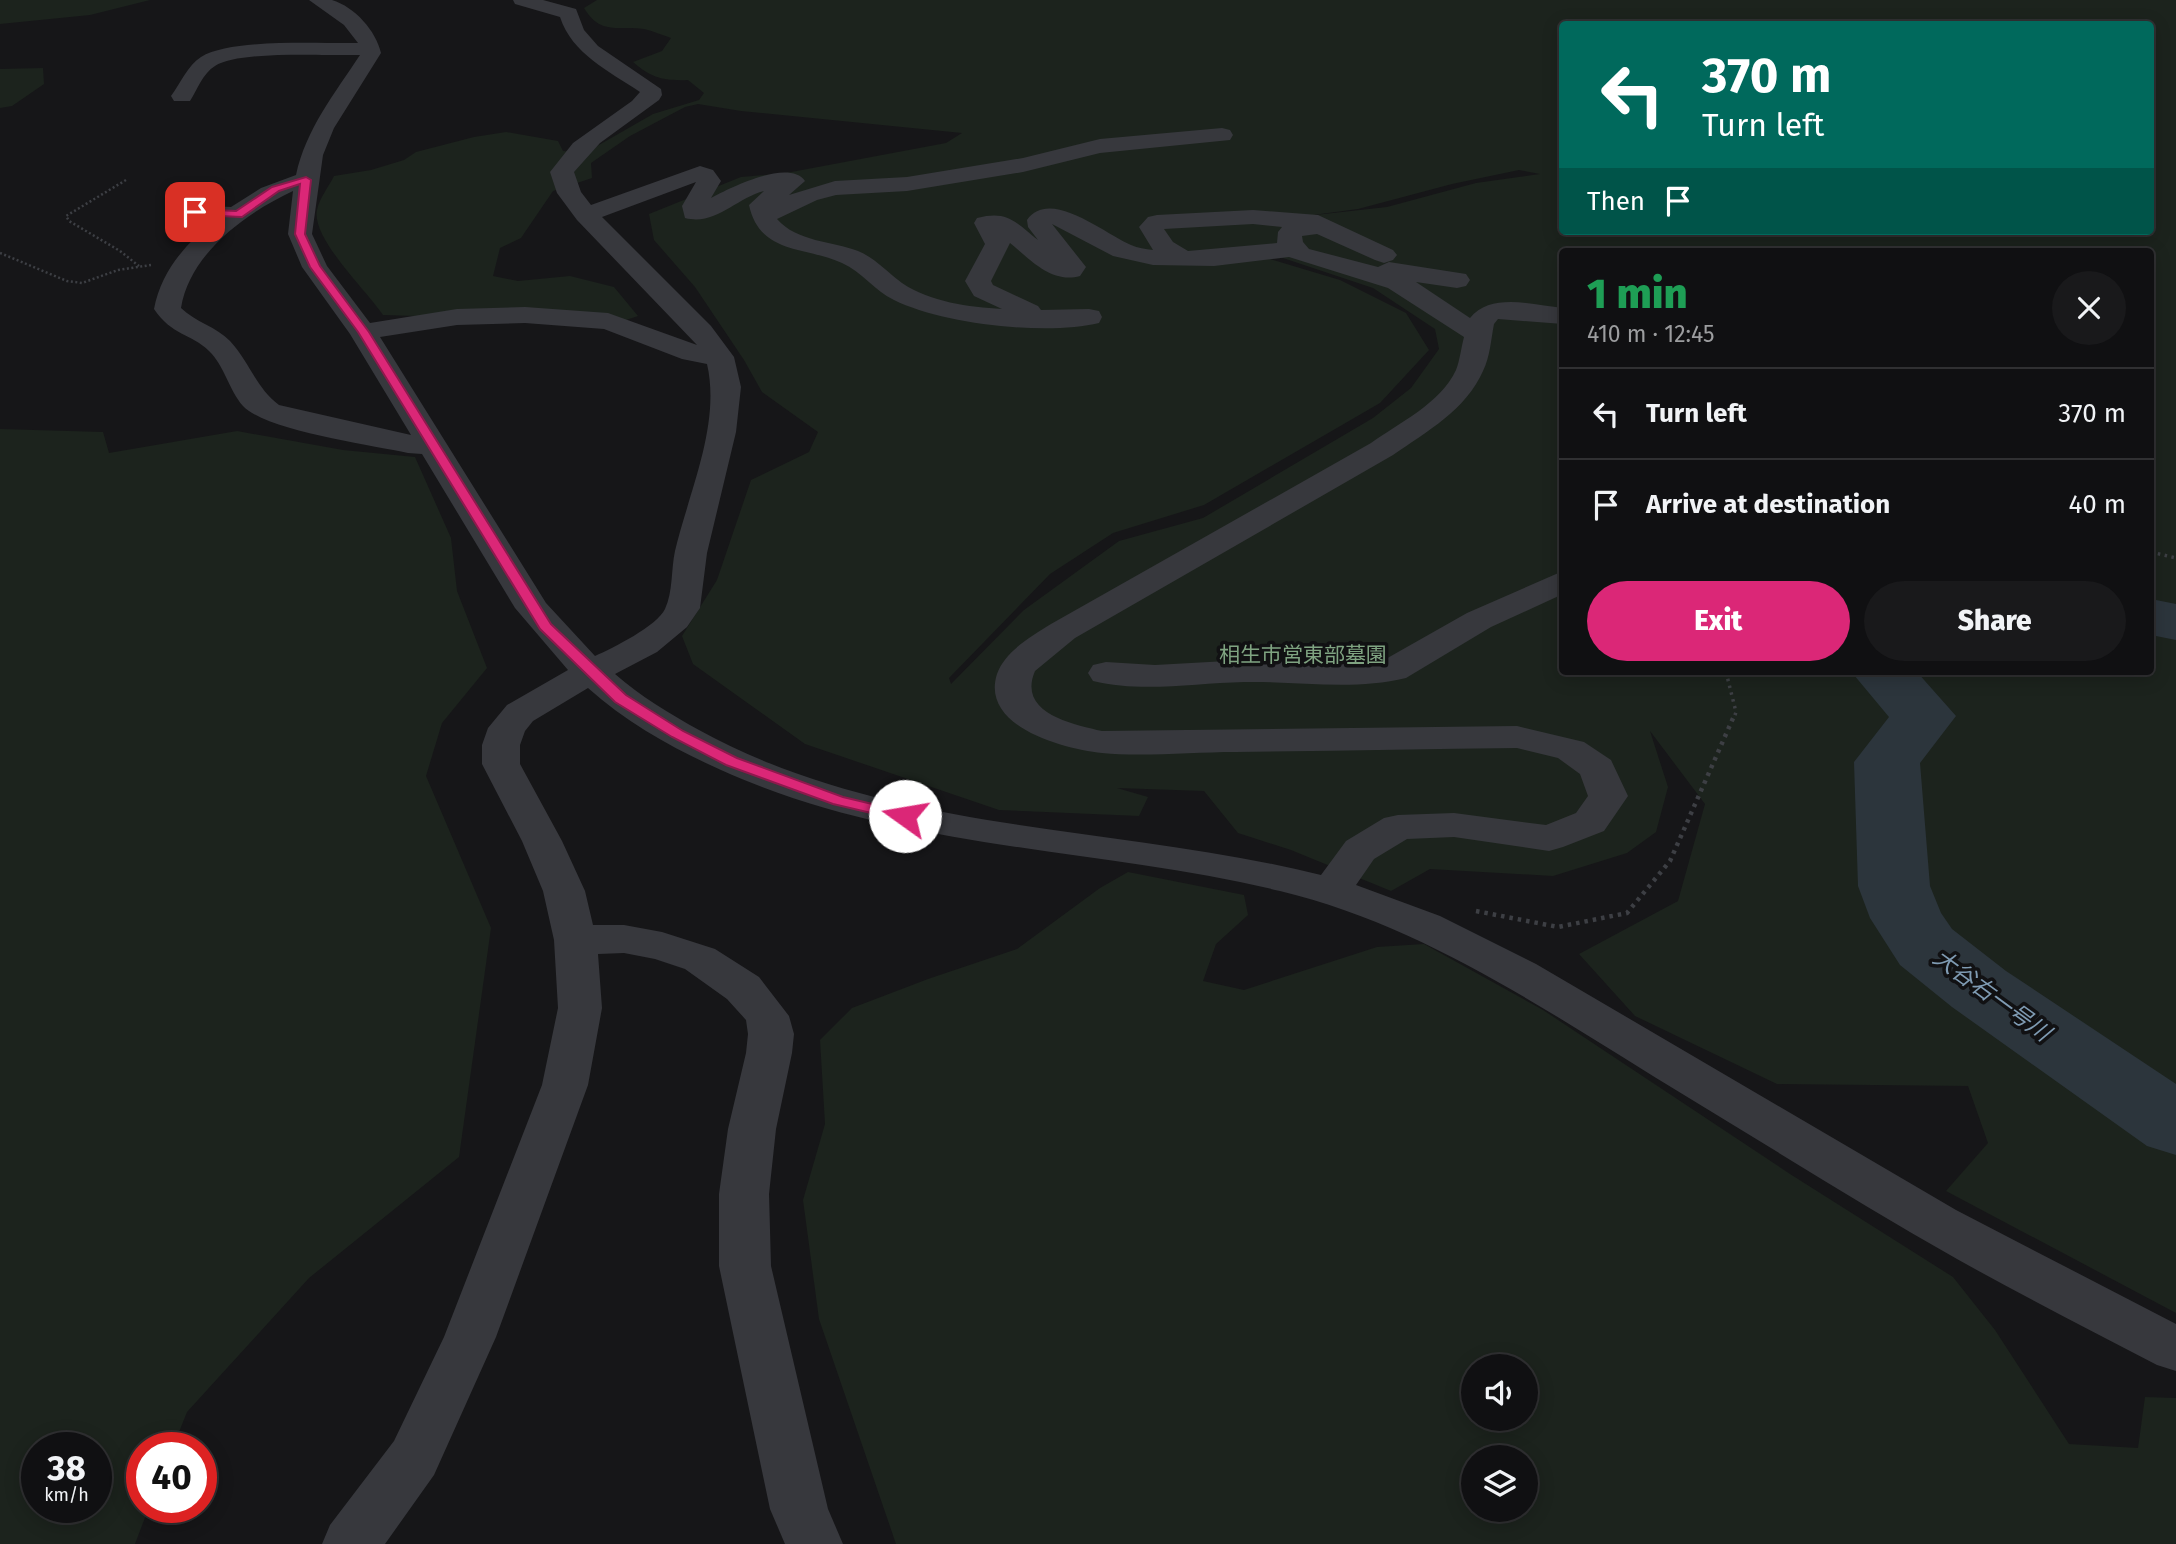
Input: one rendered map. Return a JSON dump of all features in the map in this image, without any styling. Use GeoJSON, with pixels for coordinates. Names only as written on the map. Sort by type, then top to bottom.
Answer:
{"type":"FeatureCollection","features":[{"type":"Feature","properties":{"kind":"street"},"geometry":{"type":"LineString","coordinates":[[318,0],[360,26],[370,53],[323,128],[312,155],[306,180],[300,234],[315,267],[363,332],[532,608],[545,626],[635,709],[732,762],[838,801],[926,822],[1208,863],[1331,891],[1414,922],[1476,953],[1972,1243],[2176,1349]]}},
{"type":"Feature","properties":{"kind":"street"},"geometry":{"type":"LineString","coordinates":[[351,1544],[414,1458],[471,1337],[565,1085],[580,1008],[575,940],[564,891],[542,841],[500,764],[501,745],[507,728],[520,713],[645,645],[675,620],[683,608],[691,553],[721,432],[727,387],[719,357],[701,332],[586,215],[569,193],[562,172],[572,154],[590,138],[641,106],[651,95],[650,89],[591,50],[575,32],[569,13],[570,5],[522,0]]}},
{"type":"Feature","properties":{"kind":"street"},"geometry":{"type":"LineString","coordinates":[[182,96],[207,61],[215,58],[251,53],[370,48]]}},
{"type":"Feature","properties":{"kind":"street"},"geometry":{"type":"LineString","coordinates":[[764,217],[809,195],[835,188],[907,184],[1023,165],[1100,146],[1222,135]]}},
{"type":"Feature","properties":{"kind":"street"},"geometry":{"type":"LineString","coordinates":[[586,215],[700,173],[709,181],[694,206],[694,212],[700,215],[747,188],[787,179],[793,181],[761,205],[764,217],[772,229],[789,239],[849,256],[904,295],[963,313],[1011,320],[1089,317]]}},
{"type":"Feature","properties":{"kind":"street"},"geometry":{"type":"LineString","coordinates":[[306,180],[275,189],[214,232],[175,279],[167,309],[181,324],[219,345],[254,400],[269,411],[293,419],[408,444],[434,445]]}},
{"type":"Feature","properties":{"kind":"street"},"geometry":{"type":"LineString","coordinates":[[204,196],[195,212],[238,215]]}},
{"type":"Feature","properties":{"kind":"street"},"geometry":{"type":"LineString","coordinates":[[1048,318],[983,290],[978,281],[981,271],[992,260],[998,244],[986,223],[998,222],[1065,272],[1071,271],[1073,267],[1040,227],[1039,220],[1045,216],[1063,219],[1116,250],[1150,258],[1185,259],[1295,249]]}},
{"type":"Feature","properties":{"kind":"street"},"geometry":{"type":"LineString","coordinates":[[1185,259],[1166,252],[1152,227],[1157,222],[1253,218],[1313,219],[1318,221],[1317,225]]}},
{"type":"Feature","properties":{"kind":"street"},"geometry":{"type":"LineString","coordinates":[[1384,255],[1317,225],[1290,232],[1290,244],[1300,254],[1410,289],[1503,298]]}},
{"type":"Feature","properties":{"kind":"street"},"geometry":{"type":"LineString","coordinates":[[1341,266],[1367,267],[1457,280]]}},
{"type":"Feature","properties":{"kind":"street"},"geometry":{"type":"LineString","coordinates":[[1410,289],[1465,329],[1478,334]]}},
{"type":"Feature","properties":{"kind":"street"},"geometry":{"type":"LineString","coordinates":[[1331,891],[1360,850],[1398,827],[1454,825],[1549,838],[1590,822],[1608,796],[1597,768],[1571,750],[1517,737],[1102,742],[1050,730],[1028,717],[1014,699],[1015,674],[1074,614],[1382,449],[1431,415],[1456,392],[1470,370],[1481,321],[1489,313],[1505,310],[1559,316]]}},
{"type":"Feature","properties":{"kind":"street"},"geometry":{"type":"LineString","coordinates":[[363,332],[457,317],[525,315],[608,321],[692,353],[719,357]]}},
{"type":"Feature","properties":{"kind":"street"},"geometry":{"type":"LineString","coordinates":[[1492,585],[1559,574]]}},
{"type":"Feature","properties":{"kind":"street"},"geometry":{"type":"LineString","coordinates":[[1106,673],[1155,676],[1245,671],[1348,674],[1393,670],[1479,620],[1559,583]]}},
{"type":"Feature","properties":{"kind":"street"},"geometry":{"type":"LineString","coordinates":[[1406,634],[1420,629],[1479,620]]}},
{"type":"Feature","properties":{"kind":"street"},"geometry":{"type":"LineString","coordinates":[[575,940],[624,939],[662,946],[700,959],[743,988],[767,1016],[771,1034],[769,1053],[752,1129],[744,1194],[745,1266],[799,1510],[814,1544]]}},
{"type":"Feature","properties":{"kind":"path"},"geometry":{"type":"LineString","coordinates":[[126,180],[66,216],[69,221],[120,251],[139,267]]}},
{"type":"Feature","properties":{"kind":"path"},"geometry":{"type":"LineString","coordinates":[[0,253],[67,281],[82,283],[118,271],[193,257]]}},
{"type":"Feature","properties":{"kind":"path"},"geometry":{"type":"LineString","coordinates":[[2154,553],[2176,558]]}},
{"type":"Feature","properties":{"kind":"path"},"geometry":{"type":"LineString","coordinates":[[1471,910],[1558,927],[1627,913],[1670,860],[1736,712],[1727,675]]}},
{"type":"Feature","properties":{"kind":"green space"},"geometry":{"type":"Polygon","coordinates":[[[0,0],[150,0],[90,15],[0,24],[0,0]]]}},
{"type":"Feature","properties":{"kind":"green space","name":"相生市営東部墓園"},"geometry":{"type":"Polygon","coordinates":[[[597,0],[2176,0],[2176,1313],[1946,1191],[1988,1143],[1968,1086],[1777,1084],[1635,1016],[1579,954],[1678,901],[1705,804],[1650,731],[1668,787],[1656,832],[1627,853],[1553,876],[1430,869],[1391,891],[1291,850],[1238,833],[1204,791],[1117,788],[1148,797],[1139,816],[999,810],[805,744],[693,664],[682,636],[717,580],[751,480],[809,452],[818,432],[762,392],[695,287],[654,240],[649,214],[741,177],[786,173],[946,143],[962,133],[741,111],[698,104],[685,107],[630,136],[591,163],[592,178],[553,191],[521,238],[500,248],[493,276],[518,281],[570,276],[614,287],[638,316],[620,322],[383,315],[331,249],[317,222],[318,206],[334,176],[371,170],[404,160],[416,152],[506,132],[558,141],[563,151],[585,153],[653,114],[699,100],[704,93],[688,80],[658,77],[633,62],[662,51],[671,38],[644,29],[611,28],[590,17],[584,8],[597,0]],[[1519,170],[1452,184],[1358,209],[1306,216],[1387,207],[1476,183],[1540,174],[1519,170]],[[1283,258],[1270,259],[1340,280],[1406,313],[1429,350],[1380,403],[1204,505],[1113,533],[1050,574],[949,678],[951,684],[1024,610],[1119,541],[1203,518],[1373,418],[1411,388],[1439,349],[1435,329],[1373,288],[1283,258]]]}},
{"type":"Feature","properties":{"kind":"green space"},"geometry":{"type":"Polygon","coordinates":[[[43,68],[44,84],[12,106],[0,108],[0,69],[43,68]]]}},
{"type":"Feature","properties":{"kind":"green space"},"geometry":{"type":"Polygon","coordinates":[[[0,429],[103,432],[109,453],[237,431],[343,450],[415,457],[451,538],[457,591],[487,668],[442,723],[426,776],[491,928],[459,1157],[309,1278],[187,1412],[179,1432],[126,1432],[126,1523],[143,1523],[135,1544],[0,1544],[0,429]]]}},
{"type":"Feature","properties":{"kind":"green space"},"geometry":{"type":"Polygon","coordinates":[[[1128,872],[1244,895],[1248,915],[1216,944],[1203,981],[1244,990],[1377,947],[1424,944],[1543,1010],[1790,1174],[1953,1277],[1995,1330],[2069,1444],[2138,1448],[2145,1397],[2176,1398],[2176,1544],[896,1544],[819,1319],[803,1200],[825,1124],[820,1040],[852,1008],[1017,949],[1100,888],[1128,872]]]}},
{"type":"Feature","properties":{"kind":"waterway","name":"大谷右一号川"},"geometry":{"type":"LineString","coordinates":[[2154,618],[2176,622]]}},
{"type":"Feature","properties":{"kind":"waterway","name":"大谷右一号川"},"geometry":{"type":"LineString","coordinates":[[1885,675],[1924,716],[1887,762],[1894,886],[1906,918],[1926,947],[1979,989],[2176,1125]]}},
{"type":"Feature","properties":{"kind":"route"},"geometry":{"type":"LineString","coordinates":[[195,212],[238,215],[275,189],[306,180],[300,234],[315,267],[363,332],[545,626],[621,698],[655,722],[732,762],[838,801],[905,816]]}}]}
